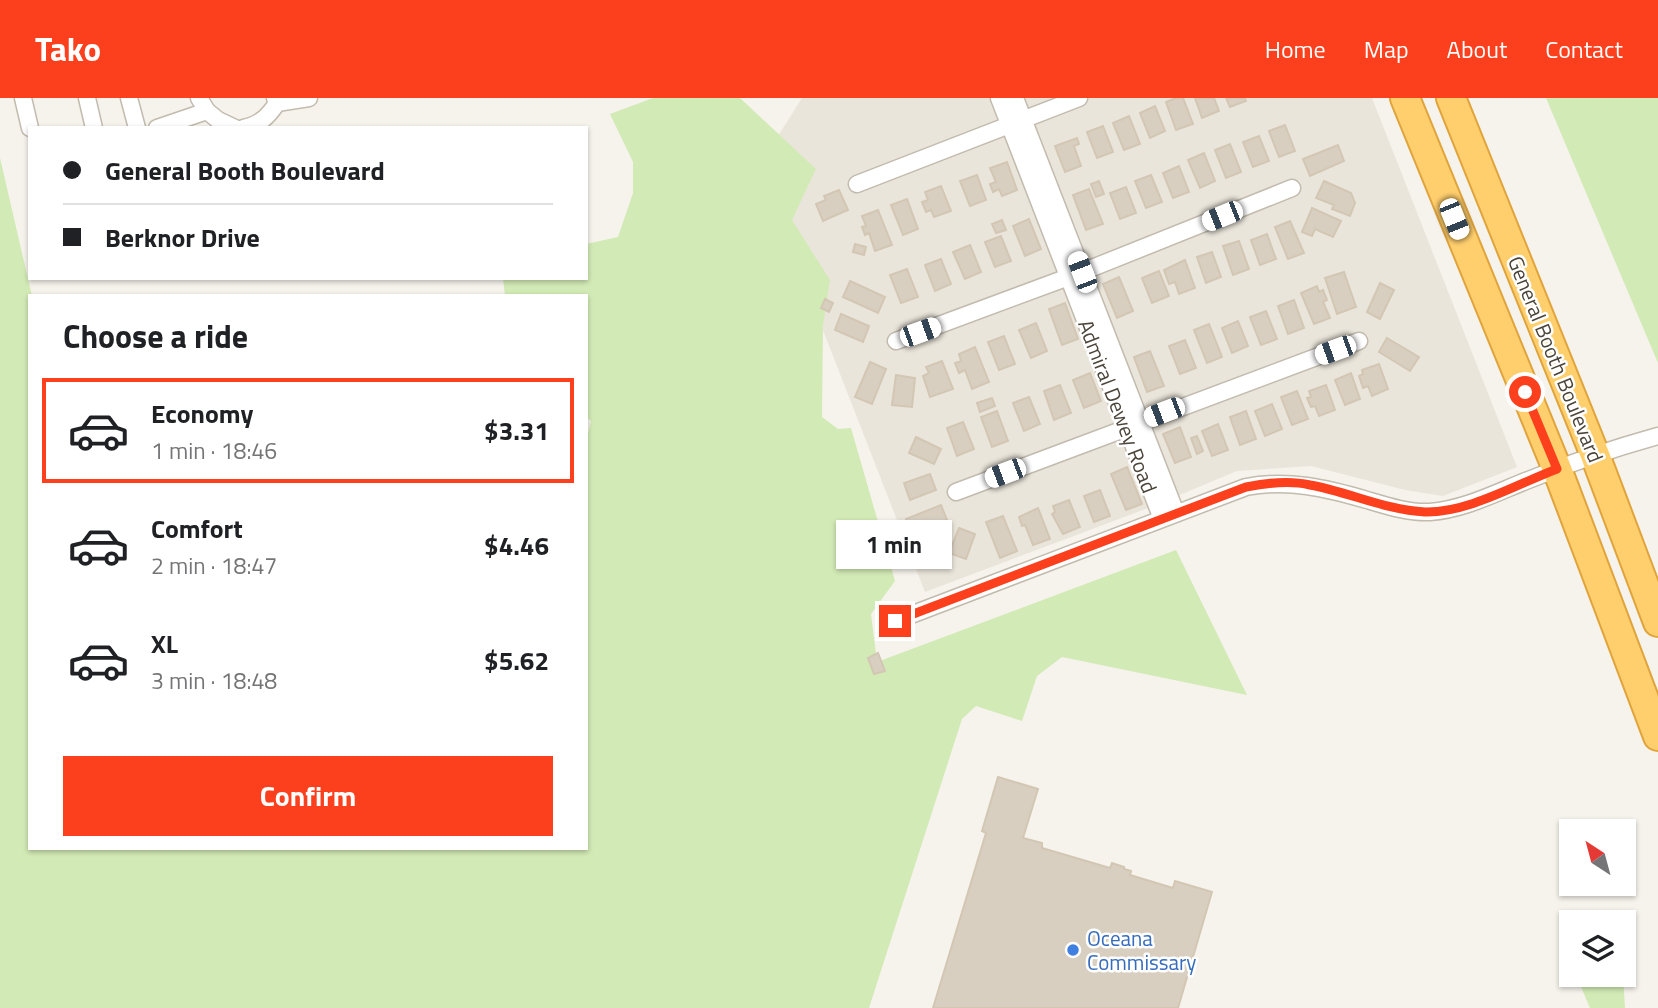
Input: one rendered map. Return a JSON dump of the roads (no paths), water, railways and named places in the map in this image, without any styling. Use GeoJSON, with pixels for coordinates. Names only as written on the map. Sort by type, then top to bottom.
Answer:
{"type":"FeatureCollection","features":[{"type":"Feature","properties":{"kind":"highway","name":"General Booth Boulevard"},"geometry":{"type":"LineString","coordinates":[[1405,98],[1557,469],[1658,736]]}},
{"type":"Feature","properties":{"kind":"highway","name":"General Booth Boulevard"},"geometry":{"type":"LineString","coordinates":[[1451,98],[1595,455],[1658,622]]}},
{"type":"Feature","properties":{"kind":"street"},"geometry":{"type":"LineString","coordinates":[[23,98],[30,126]]}},
{"type":"Feature","properties":{"kind":"street"},"geometry":{"type":"LineString","coordinates":[[87,98],[94,126]]}},
{"type":"Feature","properties":{"kind":"street"},"geometry":{"type":"LineString","coordinates":[[129,98],[136,126]]}},
{"type":"Feature","properties":{"kind":"street"},"geometry":{"type":"LineString","coordinates":[[254,126],[270,115],[276,101],[309,98]]}},
{"type":"Feature","properties":{"kind":"street","name":"Admiral Dewey Road"},"geometry":{"type":"LineString","coordinates":[[999,98],[1016,122],[1169,516]]}},
{"type":"Feature","properties":{"kind":"street","name":"Admiral Dewey Road"},"geometry":{"type":"LineString","coordinates":[[1015,98],[1016,122]]}},
{"type":"Feature","properties":{"kind":"street"},"geometry":{"type":"LineString","coordinates":[[857,184],[1079,98]]}},
{"type":"Feature","properties":{"kind":"street"},"geometry":{"type":"LineString","coordinates":[[161,126],[203,104],[218,120],[231,126]]}},
{"type":"Feature","properties":{"kind":"street"},"geometry":{"type":"LineString","coordinates":[[896,341],[1292,188]]}},
{"type":"Feature","properties":{"kind":"street"},"geometry":{"type":"LineString","coordinates":[[956,492],[1359,341]]}},
{"type":"Feature","properties":{"kind":"street"},"geometry":{"type":"LineString","coordinates":[[895,621],[1222,495],[1268,483],[1308,484],[1395,508],[1427,512],[1477,502],[1595,455],[1658,436]]}},
{"type":"Feature","properties":{"kind":"place","name":"Oceana Commissary"},"geometry":{"type":"Point","coordinates":[1073,950]}}]}
